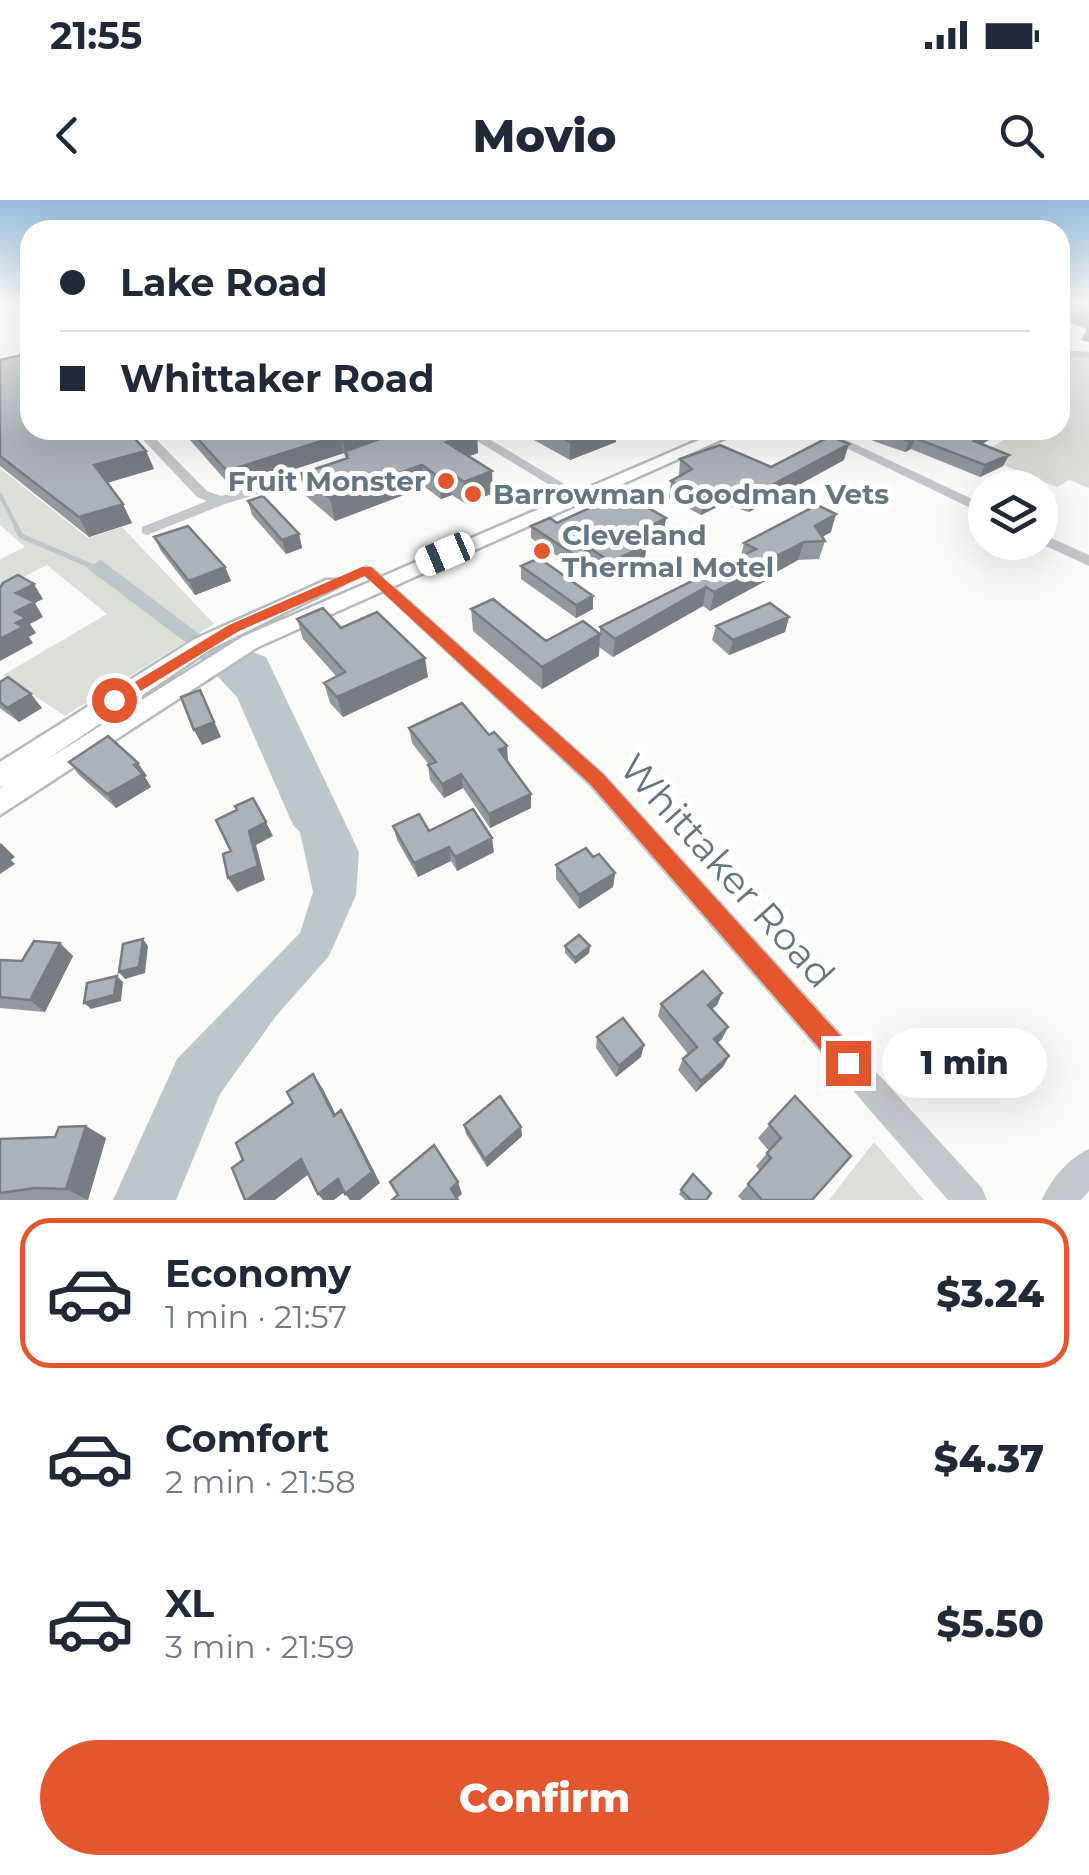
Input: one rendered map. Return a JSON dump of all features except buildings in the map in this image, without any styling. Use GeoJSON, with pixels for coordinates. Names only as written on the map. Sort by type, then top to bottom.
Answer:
{"type":"FeatureCollection","features":[{"type":"Feature","properties":{"kind":"main road"},"geometry":{"type":"LineString","coordinates":[[572,492],[682,440]]}},
{"type":"Feature","properties":{"kind":"main road"},"geometry":{"type":"LineString","coordinates":[[0,776],[242,635],[572,492],[710,440]]}},
{"type":"Feature","properties":{"kind":"main road"},"geometry":{"type":"LineString","coordinates":[[0,803],[183,669]]}},
{"type":"Feature","properties":{"kind":"street"},"geometry":{"type":"LineString","coordinates":[[150,440],[202,494],[220,501]]}},
{"type":"Feature","properties":{"kind":"street"},"geometry":{"type":"LineString","coordinates":[[482,440],[572,492]]}},
{"type":"Feature","properties":{"kind":"street"},"geometry":{"type":"LineString","coordinates":[[836,440],[968,503]]}},
{"type":"Feature","properties":{"kind":"street"},"geometry":{"type":"LineString","coordinates":[[147,530],[220,501],[336,467]]}},
{"type":"Feature","properties":{"kind":"street"},"geometry":{"type":"LineString","coordinates":[[1058,547],[1089,562]]}},
{"type":"Feature","properties":{"kind":"street","name":"Whittaker Road"},"geometry":{"type":"LineString","coordinates":[[372,576],[596,779],[970,1200]]}},
{"type":"Feature","properties":{"kind":"street"},"geometry":{"type":"LineString","coordinates":[[1059,1200],[1089,1166]]}},
{"type":"Feature","properties":{"kind":"shaded area"},"geometry":{"type":"Polygon","coordinates":[[[1070,357],[1089,358],[1089,488],[1069,480],[1058,486],[1058,470],[1016,470],[979,455],[1004,440],[1070,440],[1070,357]]]}},
{"type":"Feature","properties":{"kind":"shaded area"},"geometry":{"type":"Polygon","coordinates":[[[0,468],[88,538],[122,527],[214,624],[65,716],[3,675],[107,614],[47,565],[0,589],[0,559],[25,547],[0,525],[0,468]]]}},
{"type":"Feature","properties":{"kind":"shaded area"},"geometry":{"type":"Polygon","coordinates":[[[101,560],[198,633],[266,657],[359,852],[356,895],[329,956],[276,1016],[220,1094],[176,1200],[113,1200],[177,1059],[300,933],[313,892],[300,832],[293,825],[237,697],[184,641],[87,568],[101,560]]]}},
{"type":"Feature","properties":{"kind":"shaded area"},"geometry":{"type":"Polygon","coordinates":[[[874,1142],[924,1200],[829,1200],[874,1142]]]}},
{"type":"Feature","properties":{"kind":"waterway"},"geometry":{"type":"LineString","coordinates":[[0,495],[18,529]]}},
{"type":"Feature","properties":{"kind":"waterway"},"geometry":{"type":"LineString","coordinates":[[16,527],[21,536],[96,568]]}},
{"type":"Feature","properties":{"kind":"place","name":"Fruit Monster"},"geometry":{"type":"Point","coordinates":[446,481]}},
{"type":"Feature","properties":{"kind":"place","name":"Barrowman Goodman Vets"},"geometry":{"type":"Point","coordinates":[473,494]}},
{"type":"Feature","properties":{"kind":"place","name":"Cleveland Thermal Motel"},"geometry":{"type":"Point","coordinates":[542,551]}},
{"type":"Feature","properties":{"kind":"route"},"geometry":{"type":"LineString","coordinates":[[114,700],[173,661],[234,628],[367,570],[384,590],[596,779],[848,1063]]}}]}
